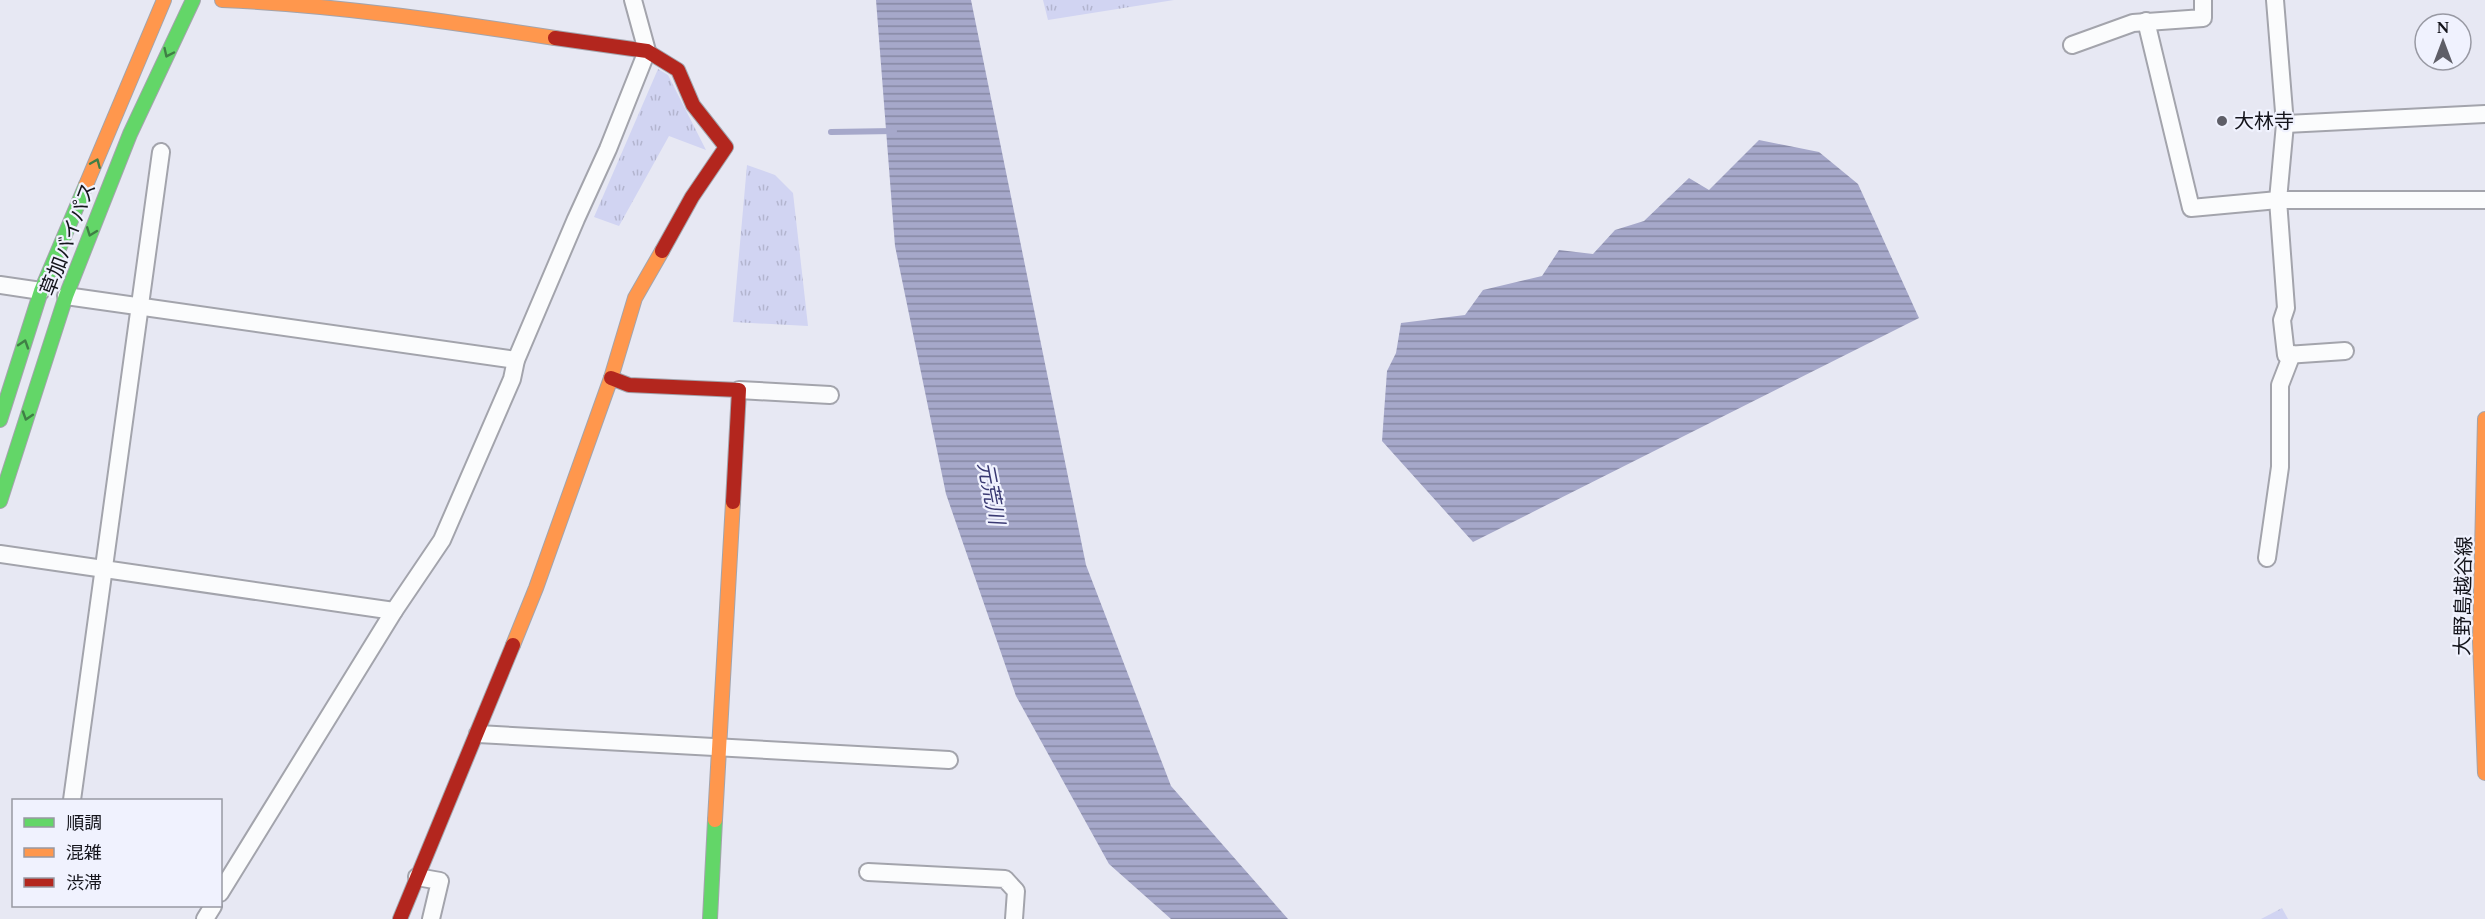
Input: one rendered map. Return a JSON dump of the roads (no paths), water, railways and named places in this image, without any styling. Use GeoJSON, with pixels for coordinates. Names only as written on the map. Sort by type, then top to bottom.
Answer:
{"type":"FeatureCollection","features":[{"type":"Feature","properties":{"kind":"main road","name":"草加バイパス"},"geometry":{"type":"LineString","coordinates":[[0,420],[41,291],[164,0]]}},
{"type":"Feature","properties":{"kind":"main road","name":"草加バイパス"},"geometry":{"type":"LineString","coordinates":[[0,501],[66,296],[130,134],[193,0]]}},
{"type":"Feature","properties":{"kind":"main road"},"geometry":{"type":"LineString","coordinates":[[222,0],[267,2],[442,21],[646,51],[678,70],[693,105],[726,147],[692,197],[635,298],[611,378],[536,588],[478,734],[400,919]]}},
{"type":"Feature","properties":{"kind":"main road"},"geometry":{"type":"LineString","coordinates":[[611,378],[629,385],[738,390],[710,919]]}},
{"type":"Feature","properties":{"kind":"main road","name":"大野島越谷線"},"geometry":{"type":"LineString","coordinates":[[2485,419],[2483,608],[2485,773]]}},
{"type":"Feature","properties":{"kind":"street"},"geometry":{"type":"LineString","coordinates":[[222,890],[394,611],[442,540],[512,379],[516,360],[608,149],[646,51],[633,0]]}},
{"type":"Feature","properties":{"kind":"street"},"geometry":{"type":"LineString","coordinates":[[2072,45],[2133,22],[2204,18],[2203,0]]}},
{"type":"Feature","properties":{"kind":"street"},"geometry":{"type":"LineString","coordinates":[[2275,0],[2285,124],[2278,200],[2286,308],[2282,320],[2286,355],[2345,351]]}},
{"type":"Feature","properties":{"kind":"street"},"geometry":{"type":"LineString","coordinates":[[2146,21],[2191,208],[2278,200],[2485,200]]}},
{"type":"Feature","properties":{"kind":"street"},"geometry":{"type":"LineString","coordinates":[[2285,124],[2485,114]]}},
{"type":"Feature","properties":{"kind":"street"},"geometry":{"type":"LineString","coordinates":[[72,799],[138,306],[161,152]]}},
{"type":"Feature","properties":{"kind":"street"},"geometry":{"type":"LineString","coordinates":[[0,285],[41,291]]}},
{"type":"Feature","properties":{"kind":"street"},"geometry":{"type":"LineString","coordinates":[[66,296],[516,360]]}},
{"type":"Feature","properties":{"kind":"street"},"geometry":{"type":"LineString","coordinates":[[2267,558],[2280,467],[2280,385],[2292,354]]}},
{"type":"Feature","properties":{"kind":"street"},"geometry":{"type":"LineString","coordinates":[[738,390],[830,395]]}},
{"type":"Feature","properties":{"kind":"street"},"geometry":{"type":"LineString","coordinates":[[0,554],[394,611]]}},
{"type":"Feature","properties":{"kind":"street"},"geometry":{"type":"LineString","coordinates":[[478,734],[949,760]]}},
{"type":"Feature","properties":{"kind":"street"},"geometry":{"type":"LineString","coordinates":[[868,872],[1005,879],[1016,891],[1014,919]]}},
{"type":"Feature","properties":{"kind":"street"},"geometry":{"type":"LineString","coordinates":[[417,877],[440,881],[431,919]]}},
{"type":"Feature","properties":{"kind":"water","name":"元荒川"},"geometry":{"type":"Polygon","coordinates":[[[876,0],[971,0],[1086,565],[1171,786],[1288,919],[1171,919],[1109,864],[1016,696],[946,494],[895,246],[876,0]]]}},
{"type":"Feature","properties":{"kind":"water"},"geometry":{"type":"Polygon","coordinates":[[[1759,140],[1819,152],[1858,184],[1919,318],[1473,542],[1382,441],[1387,371],[1396,353],[1401,323],[1465,315],[1483,290],[1542,276],[1559,250],[1593,254],[1615,230],[1644,221],[1689,178],[1709,190],[1759,140]]]}},
{"type":"Feature","properties":{"kind":"waterway"},"geometry":{"type":"LineString","coordinates":[[831,132],[894,131]]}},
{"type":"Feature","properties":{"kind":"place","name":"大林寺"},"geometry":{"type":"Point","coordinates":[2222,121]}}]}
